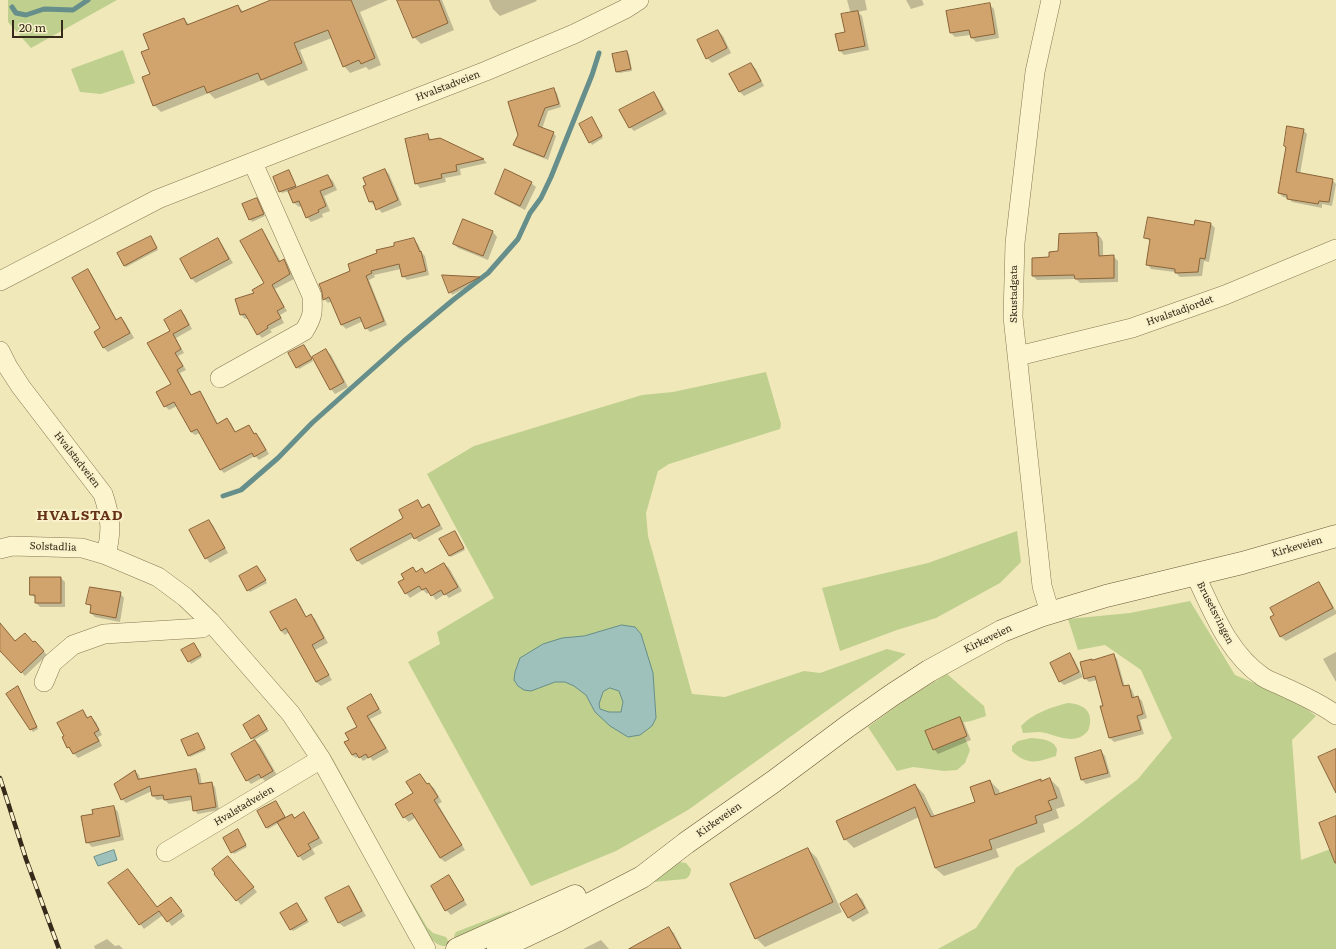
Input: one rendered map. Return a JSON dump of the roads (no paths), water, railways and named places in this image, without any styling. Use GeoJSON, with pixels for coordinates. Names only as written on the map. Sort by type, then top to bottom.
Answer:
{"type":"FeatureCollection","features":[{"type":"Feature","properties":{"kind":"main road","name":"Kirkeveien"},"geometry":{"type":"LineString","coordinates":[[457,949],[500,944],[628,872],[686,843],[773,782],[848,726],[929,671],[1002,631],[1050,613],[1151,584],[1196,574],[1336,536]]}},
{"type":"Feature","properties":{"kind":"street","name":"Hvalstadveien"},"geometry":{"type":"LineString","coordinates":[[0,281],[158,199],[508,62],[574,34],[625,9],[639,0]]}},
{"type":"Feature","properties":{"kind":"street","name":"Skustadgata"},"geometry":{"type":"LineString","coordinates":[[1050,613],[1042,586],[1013,317],[1015,243],[1035,72],[1051,0]]}},
{"type":"Feature","properties":{"kind":"street"},"geometry":{"type":"LineString","coordinates":[[220,378],[304,331],[311,320],[313,308],[312,296],[253,163]]}},
{"type":"Feature","properties":{"kind":"street","name":"Hvalstadjordet"},"geometry":{"type":"LineString","coordinates":[[1018,356],[1132,328],[1224,294],[1336,249]]}},
{"type":"Feature","properties":{"kind":"street","name":"Hvalstadveien"},"geometry":{"type":"LineString","coordinates":[[0,351],[21,387],[103,494],[108,508],[111,531],[106,555]]}},
{"type":"Feature","properties":{"kind":"street","name":"Solstadlia"},"geometry":{"type":"LineString","coordinates":[[0,549],[12,546],[82,548],[106,555]]}},
{"type":"Feature","properties":{"kind":"street"},"geometry":{"type":"LineString","coordinates":[[106,555],[158,577],[186,597],[210,621],[291,714],[321,759],[378,865],[407,913],[426,949]]}},
{"type":"Feature","properties":{"kind":"street","name":"Brusetsvingen"},"geometry":{"type":"LineString","coordinates":[[1196,574],[1214,615],[1231,647],[1247,664],[1264,678],[1325,706],[1336,715]]}},
{"type":"Feature","properties":{"kind":"street"},"geometry":{"type":"LineString","coordinates":[[44,682],[52,663],[73,645],[104,634],[202,628],[210,621]]}},
{"type":"Feature","properties":{"kind":"street","name":"Hvalstadveien"},"geometry":{"type":"LineString","coordinates":[[166,852],[321,759]]}},
{"type":"Feature","properties":{"kind":"street"},"geometry":{"type":"LineString","coordinates":[[407,913],[416,949]]}},
{"type":"Feature","properties":{"kind":"water"},"geometry":{"type":"Polygon","coordinates":[[[622,625],[635,627],[641,634],[653,673],[656,718],[652,726],[640,735],[628,737],[610,726],[595,712],[586,695],[574,686],[565,682],[555,682],[531,691],[524,690],[518,686],[514,680],[520,658],[543,644],[562,638],[584,636],[622,625]],[[610,688],[603,692],[599,704],[600,709],[609,712],[621,712],[623,702],[619,691],[610,688]]]}},
{"type":"Feature","properties":{"kind":"water"},"geometry":{"type":"Polygon","coordinates":[[[114,850],[117,860],[98,866],[94,857],[114,850]]]}},
{"type":"Feature","properties":{"kind":"waterway"},"geometry":{"type":"LineString","coordinates":[[12,7],[16,13],[26,15],[44,9],[73,10],[88,0]]}},
{"type":"Feature","properties":{"kind":"waterway"},"geometry":{"type":"LineString","coordinates":[[223,496],[241,490],[278,458],[312,423],[404,341],[488,273],[518,239],[530,213],[541,198],[551,177],[592,75],[599,53]]}},
{"type":"Feature","properties":{"kind":"railway"},"geometry":{"type":"LineString","coordinates":[[0,778],[26,859],[59,949]]}},
{"type":"Feature","properties":{"kind":"district","name":"HVALSTAD"},"geometry":{"type":"Point","coordinates":[80,516]}}]}
